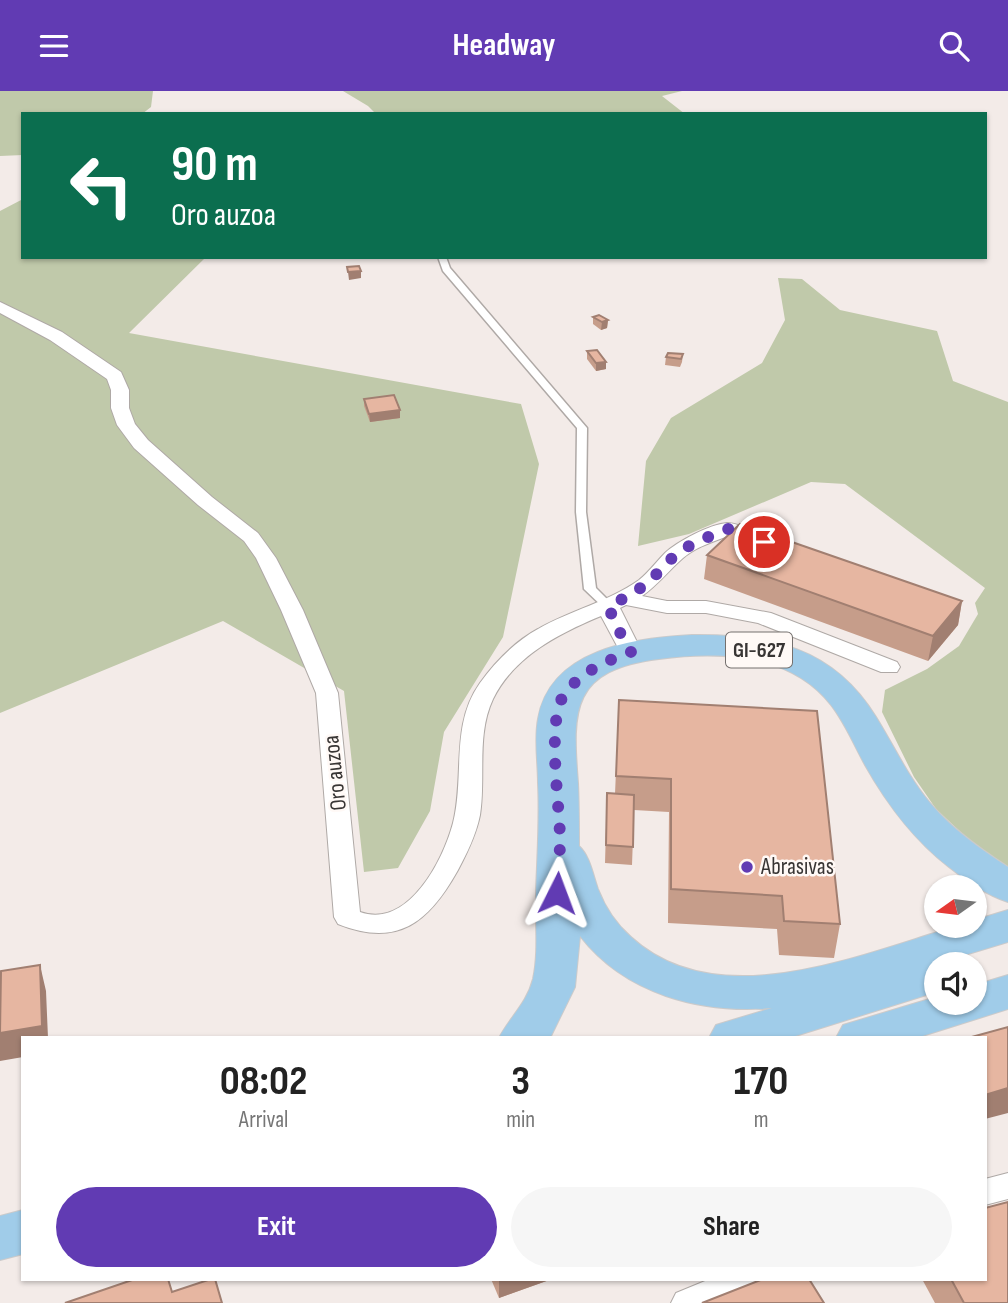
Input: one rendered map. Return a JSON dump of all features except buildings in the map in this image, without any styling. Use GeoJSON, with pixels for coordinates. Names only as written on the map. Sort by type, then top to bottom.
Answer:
{"type":"FeatureCollection","features":[{"type":"Feature","properties":{"kind":"main road","name":"GI-627"},"geometry":{"type":"LineString","coordinates":[[523,1036],[544,1007],[555,979],[560,840],[555,722],[562,697],[579,678],[603,662],[631,652],[672,645],[734,646],[774,653],[810,667],[841,691],[869,731],[887,771],[914,809],[937,835],[965,860],[1008,887]]}},
{"type":"Feature","properties":{"kind":"main road","name":"GI-627"},"geometry":{"type":"LineString","coordinates":[[560,840],[582,902],[596,927],[612,946],[659,975],[721,992],[757,994],[920,971]]}},
{"type":"Feature","properties":{"kind":"main road","name":"GI-627"},"geometry":{"type":"LineString","coordinates":[[738,1036],[920,971],[1008,926]]}},
{"type":"Feature","properties":{"kind":"main road"},"geometry":{"type":"LineString","coordinates":[[987,958],[1008,951]]}},
{"type":"Feature","properties":{"kind":"main road"},"geometry":{"type":"LineString","coordinates":[[987,998],[1008,992]]}},
{"type":"Feature","properties":{"kind":"main road"},"geometry":{"type":"LineString","coordinates":[[865,1036],[932,1015]]}},
{"type":"Feature","properties":{"kind":"main road"},"geometry":{"type":"LineString","coordinates":[[0,1238],[21,1233]]}},
{"type":"Feature","properties":{"kind":"street","name":"Oro auzoa"},"geometry":{"type":"LineString","coordinates":[[0,307],[56,336],[115,376],[120,390],[120,408],[126,425],[141,443],[205,501],[251,537],[266,558],[292,610],[327,693],[347,917],[369,926],[399,921],[420,903],[460,845],[468,814],[468,775],[475,718],[487,689],[506,667],[545,633],[616,603]]}},
{"type":"Feature","properties":{"kind":"street"},"geometry":{"type":"LineString","coordinates":[[616,603],[647,584],[677,553],[728,529],[777,547]]}},
{"type":"Feature","properties":{"kind":"street"},"geometry":{"type":"LineString","coordinates":[[616,603],[614,622],[631,652]]}},
{"type":"Feature","properties":{"kind":"street"},"geometry":{"type":"LineString","coordinates":[[616,603],[706,607],[763,618],[889,667]]}},
{"type":"Feature","properties":{"kind":"street"},"geometry":{"type":"LineString","coordinates":[[987,1191],[1008,1186]]}},
{"type":"Feature","properties":{"kind":"street"},"geometry":{"type":"LineString","coordinates":[[688,1303],[743,1281]]}},
{"type":"Feature","properties":{"kind":"lane"},"geometry":{"type":"LineString","coordinates":[[443,259],[446,269],[582,428],[581,512],[590,589],[616,603]]}},
{"type":"Feature","properties":{"kind":"green space"},"geometry":{"type":"Polygon","coordinates":[[[0,91],[153,91],[151,107],[145,112],[21,112],[21,155],[0,156],[0,91]]]}},
{"type":"Feature","properties":{"kind":"green space"},"geometry":{"type":"Polygon","coordinates":[[[343,91],[682,91],[662,96],[682,112],[374,112],[343,91]]]}},
{"type":"Feature","properties":{"kind":"green space"},"geometry":{"type":"Polygon","coordinates":[[[21,200],[21,259],[204,259],[129,333],[521,404],[539,464],[503,637],[444,732],[430,811],[398,868],[364,872],[344,691],[223,621],[0,713],[0,211],[21,200]]]}},
{"type":"Feature","properties":{"kind":"green space"},"geometry":{"type":"Polygon","coordinates":[[[778,278],[802,279],[840,310],[937,331],[953,381],[1008,402],[1008,871],[984,854],[936,809],[914,777],[882,712],[885,690],[927,669],[959,646],[978,614],[975,603],[985,588],[845,484],[811,482],[689,534],[638,546],[646,461],[671,418],[762,363],[785,320],[778,278]]]}},
{"type":"Feature","properties":{"kind":"place","name":"Abrasivas"},"geometry":{"type":"Point","coordinates":[747,867]}},
{"type":"Feature","properties":{"kind":"route"},"geometry":{"type":"LineString","coordinates":[[557,893],[560,840],[555,722],[562,697],[579,678],[603,662],[631,652],[609,607],[647,584],[677,553],[696,542],[728,529],[764,542]]}}]}
